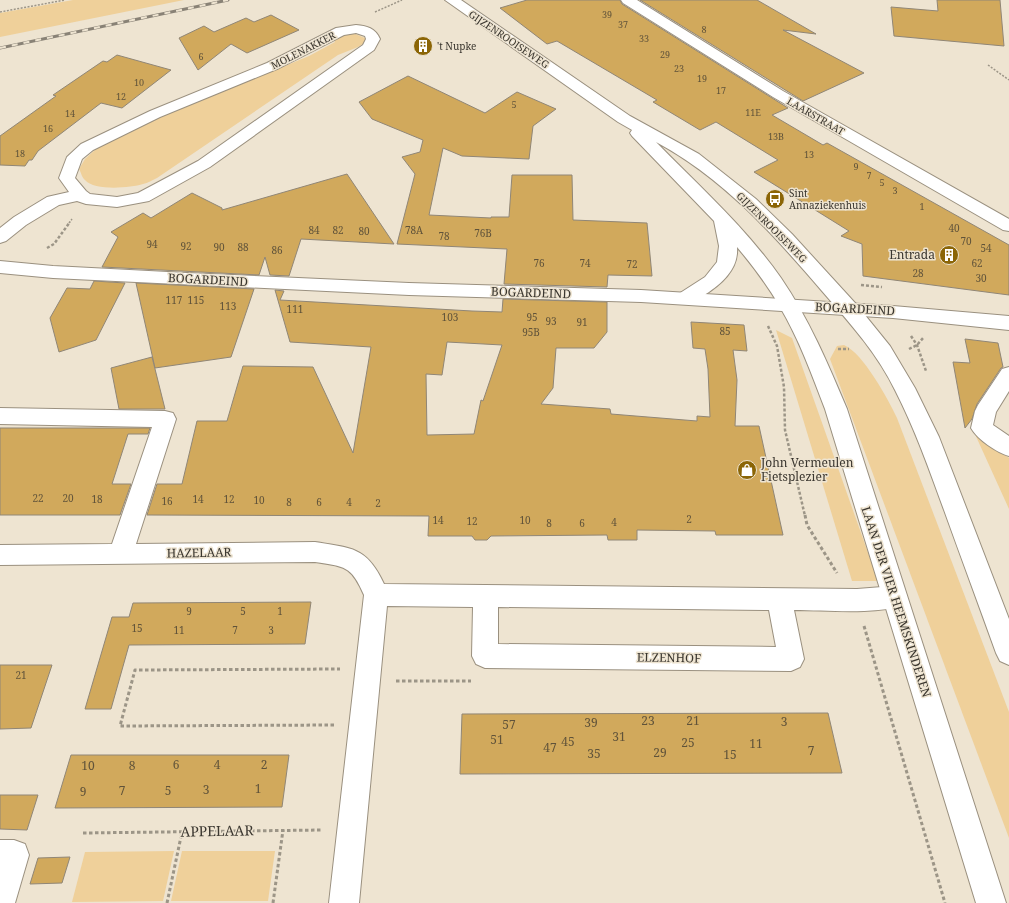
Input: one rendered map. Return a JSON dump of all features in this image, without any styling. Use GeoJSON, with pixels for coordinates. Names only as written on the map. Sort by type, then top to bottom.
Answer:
{"type":"FeatureCollection","features":[{"type":"Feature","properties":{"kind":"street","name":"GIJZENROOISEWEG"},"geometry":{"type":"LineString","coordinates":[[452,0],[624,119],[693,157],[733,188],[786,238],[849,309]]}},
{"type":"Feature","properties":{"kind":"street","name":"LAARSTRAAT"},"geometry":{"type":"LineString","coordinates":[[628,0],[778,94],[1009,226]]}},
{"type":"Feature","properties":{"kind":"street","name":"MOLENAKKER"},"geometry":{"type":"LineString","coordinates":[[0,237],[20,221],[53,201],[83,197],[117,202],[143,197],[204,164],[369,47],[373,39],[365,30],[356,29],[341,31],[272,66],[155,114],[87,148],[75,157],[67,178],[83,197]]}},
{"type":"Feature","properties":{"kind":"street","name":"GIJZENROOISEWEG"},"geometry":{"type":"LineString","coordinates":[[624,119],[723,219],[771,279],[789,306]]}},
{"type":"Feature","properties":{"kind":"street"},"geometry":{"type":"LineString","coordinates":[[684,299],[716,277],[723,268],[728,254],[723,219]]}},
{"type":"Feature","properties":{"kind":"street","name":"BOGARDEIND"},"geometry":{"type":"LineString","coordinates":[[7,267],[53,272],[377,288],[634,296],[912,313],[1009,323]]}},
{"type":"Feature","properties":{"kind":"street","name":"BOGARDEIND"},"geometry":{"type":"LineString","coordinates":[[0,280],[53,272]]}},
{"type":"Feature","properties":{"kind":"street","name":"LAAN DER VIER HEEMSKINDEREN"},"geometry":{"type":"LineString","coordinates":[[789,306],[812,348],[836,409],[991,903]]}},
{"type":"Feature","properties":{"kind":"street"},"geometry":{"type":"LineString","coordinates":[[849,309],[883,351],[899,376],[914,406],[928,437],[1009,653]]}},
{"type":"Feature","properties":{"kind":"street"},"geometry":{"type":"LineString","coordinates":[[1009,374],[986,411],[982,428],[1009,448]]}},
{"type":"Feature","properties":{"kind":"street"},"geometry":{"type":"LineString","coordinates":[[0,416],[165,419],[121,554]]}},
{"type":"Feature","properties":{"kind":"street","name":"HAZELAAR"},"geometry":{"type":"LineString","coordinates":[[0,555],[315,552],[354,559],[367,573],[376,595]]}},
{"type":"Feature","properties":{"kind":"street"},"geometry":{"type":"LineString","coordinates":[[344,903],[376,595],[857,600],[895,597]]}},
{"type":"Feature","properties":{"kind":"street"},"geometry":{"type":"LineString","coordinates":[[485,656],[486,596]]}},
{"type":"Feature","properties":{"kind":"street","name":"ELZENHOF"},"geometry":{"type":"LineString","coordinates":[[485,656],[791,659],[779,599]]}},
{"type":"Feature","properties":{"kind":"street"},"geometry":{"type":"LineString","coordinates":[[0,855],[14,855],[0,903]]}},
{"type":"Feature","properties":{"kind":"path"},"geometry":{"type":"LineString","coordinates":[[0,12],[65,0]]}},
{"type":"Feature","properties":{"kind":"path"},"geometry":{"type":"LineString","coordinates":[[988,65],[1009,80]]}},
{"type":"Feature","properties":{"kind":"path"},"geometry":{"type":"LineString","coordinates":[[7,267],[54,244],[83,197]]}},
{"type":"Feature","properties":{"kind":"path"},"geometry":{"type":"LineString","coordinates":[[363,725],[120,726],[134,670],[368,675],[474,681],[485,656]]}},
{"type":"Feature","properties":{"kind":"path"},"geometry":{"type":"LineString","coordinates":[[273,903],[283,830]]}},
{"type":"Feature","properties":{"kind":"path","name":"APPELAAR"},"geometry":{"type":"LineString","coordinates":[[83,833],[352,830]]}},
{"type":"Feature","properties":{"kind":"path"},"geometry":{"type":"LineString","coordinates":[[167,903],[182,832]]}},
{"type":"Feature","properties":{"kind":"shaded area"},"geometry":{"type":"Polygon","coordinates":[[[73,0],[184,0],[0,37],[0,13],[73,0]]]}},
{"type":"Feature","properties":{"kind":"shaded area"},"geometry":{"type":"Polygon","coordinates":[[[353,33],[365,38],[366,42],[338,55],[157,178],[147,183],[112,188],[96,186],[84,179],[82,176],[79,169],[85,159],[96,149],[111,140],[154,120],[309,56],[335,42],[334,39],[342,34],[353,33]]]}},
{"type":"Feature","properties":{"kind":"shaded area"},"geometry":{"type":"Polygon","coordinates":[[[776,330],[792,338],[878,581],[852,581],[776,330]]]}},
{"type":"Feature","properties":{"kind":"shaded area"},"geometry":{"type":"Polygon","coordinates":[[[844,345],[859,357],[867,367],[888,400],[897,418],[1009,712],[1009,838],[830,359],[837,346],[844,345]]]}},
{"type":"Feature","properties":{"kind":"shaded area"},"geometry":{"type":"Polygon","coordinates":[[[974,432],[1009,458],[1009,509],[974,432]]]}},
{"type":"Feature","properties":{"kind":"shaded area"},"geometry":{"type":"Polygon","coordinates":[[[174,851],[163,901],[72,902],[85,852],[174,851]]]}},
{"type":"Feature","properties":{"kind":"shaded area"},"geometry":{"type":"Polygon","coordinates":[[[182,851],[275,851],[268,901],[171,901],[182,851]]]}},
{"type":"Feature","properties":{"kind":"building"},"geometry":{"type":"Polygon","coordinates":[[[527,0],[620,0],[622,4],[788,108],[772,115],[823,145],[827,143],[1009,245],[1009,295],[863,276],[862,244],[841,236],[849,231],[754,172],[778,160],[716,122],[700,130],[653,102],[657,100],[557,41],[547,44],[500,8],[527,0]]]}},
{"type":"Feature","properties":{"kind":"building"},"geometry":{"type":"Polygon","coordinates":[[[640,0],[757,0],[816,34],[783,30],[864,73],[803,101],[640,0]]]}},
{"type":"Feature","properties":{"kind":"building"},"geometry":{"type":"Polygon","coordinates":[[[937,0],[1000,0],[1004,46],[894,36],[891,7],[938,11],[937,0]]]}},
{"type":"Feature","properties":{"kind":"building"},"geometry":{"type":"Polygon","coordinates":[[[271,15],[299,30],[247,53],[231,44],[198,70],[179,38],[204,26],[214,32],[246,18],[254,22],[271,15]]]}},
{"type":"Feature","properties":{"kind":"building"},"geometry":{"type":"Polygon","coordinates":[[[117,55],[171,70],[122,108],[101,103],[38,151],[32,160],[29,160],[25,166],[0,165],[0,136],[56,96],[53,95],[103,61],[107,62],[117,55]]]}},
{"type":"Feature","properties":{"kind":"building"},"geometry":{"type":"Polygon","coordinates":[[[408,76],[485,113],[517,92],[556,109],[533,126],[529,159],[462,156],[443,148],[429,215],[491,218],[509,217],[512,175],[572,175],[573,220],[647,223],[652,276],[608,275],[607,287],[504,284],[507,249],[397,244],[415,174],[402,157],[420,152],[423,140],[372,119],[359,102],[408,76]]]}},
{"type":"Feature","properties":{"kind":"building"},"geometry":{"type":"Polygon","coordinates":[[[347,174],[394,244],[301,239],[289,276],[270,275],[265,257],[259,275],[102,267],[118,237],[111,232],[143,213],[151,218],[192,193],[222,208],[222,210],[347,174]]]}},
{"type":"Feature","properties":{"kind":"building"},"geometry":{"type":"Polygon","coordinates":[[[94,281],[125,283],[96,340],[59,352],[50,318],[67,288],[90,289],[94,281]]]}},
{"type":"Feature","properties":{"kind":"building"},"geometry":{"type":"Polygon","coordinates":[[[136,283],[254,289],[231,357],[155,368],[136,283]]]}},
{"type":"Feature","properties":{"kind":"building"},"geometry":{"type":"Polygon","coordinates":[[[275,290],[284,291],[280,300],[472,311],[502,312],[503,299],[607,302],[607,332],[594,348],[556,348],[553,388],[541,404],[610,409],[611,414],[697,421],[697,416],[710,417],[708,369],[705,349],[693,348],[691,322],[744,325],[747,351],[733,350],[737,380],[735,426],[759,426],[783,535],[716,535],[715,531],[637,530],[637,540],[608,540],[607,535],[491,536],[487,540],[475,540],[472,536],[428,536],[429,516],[147,515],[157,484],[182,484],[197,421],[227,421],[243,366],[313,367],[353,453],[371,347],[290,342],[275,290]],[[447,342],[442,375],[426,374],[427,435],[474,434],[481,400],[483,401],[502,345],[447,342]]]}},
{"type":"Feature","properties":{"kind":"building"},"geometry":{"type":"Polygon","coordinates":[[[965,339],[998,343],[1003,367],[977,404],[972,419],[965,428],[953,362],[970,363],[965,339]]]}},
{"type":"Feature","properties":{"kind":"building"},"geometry":{"type":"Polygon","coordinates":[[[152,357],[165,409],[119,409],[111,368],[152,357]]]}},
{"type":"Feature","properties":{"kind":"building"},"geometry":{"type":"Polygon","coordinates":[[[0,428],[150,428],[148,434],[128,434],[112,484],[131,484],[120,515],[0,515],[0,428]]]}},
{"type":"Feature","properties":{"kind":"building"},"geometry":{"type":"Polygon","coordinates":[[[311,602],[305,644],[129,645],[111,709],[85,709],[112,617],[129,617],[133,603],[311,602]]]}},
{"type":"Feature","properties":{"kind":"building"},"geometry":{"type":"Polygon","coordinates":[[[0,665],[52,665],[31,728],[0,729],[0,665]]]}},
{"type":"Feature","properties":{"kind":"building"},"geometry":{"type":"Polygon","coordinates":[[[828,713],[842,773],[460,774],[462,714],[828,713]]]}},
{"type":"Feature","properties":{"kind":"building"},"geometry":{"type":"Polygon","coordinates":[[[71,755],[289,755],[282,807],[55,808],[71,755]]]}},
{"type":"Feature","properties":{"kind":"building"},"geometry":{"type":"Polygon","coordinates":[[[0,795],[38,795],[27,830],[0,829],[0,795]]]}},
{"type":"Feature","properties":{"kind":"building"},"geometry":{"type":"Polygon","coordinates":[[[70,857],[62,883],[30,884],[38,858],[70,857]]]}},
{"type":"Feature","properties":{"kind":"railway"},"geometry":{"type":"LineString","coordinates":[[0,48],[228,0]]}},
{"type":"Feature","properties":{"kind":"place","name":"'t Nupke"},"geometry":{"type":"Point","coordinates":[423,46]}},
{"type":"Feature","properties":{"kind":"place","name":"Sint Annaziekenhuis"},"geometry":{"type":"Point","coordinates":[775,199]}},
{"type":"Feature","properties":{"kind":"place","name":"Entrada"},"geometry":{"type":"Point","coordinates":[949,255]}},
{"type":"Feature","properties":{"kind":"place","name":"John Vermeulen Fietsplezier"},"geometry":{"type":"Point","coordinates":[747,470]}}]}
